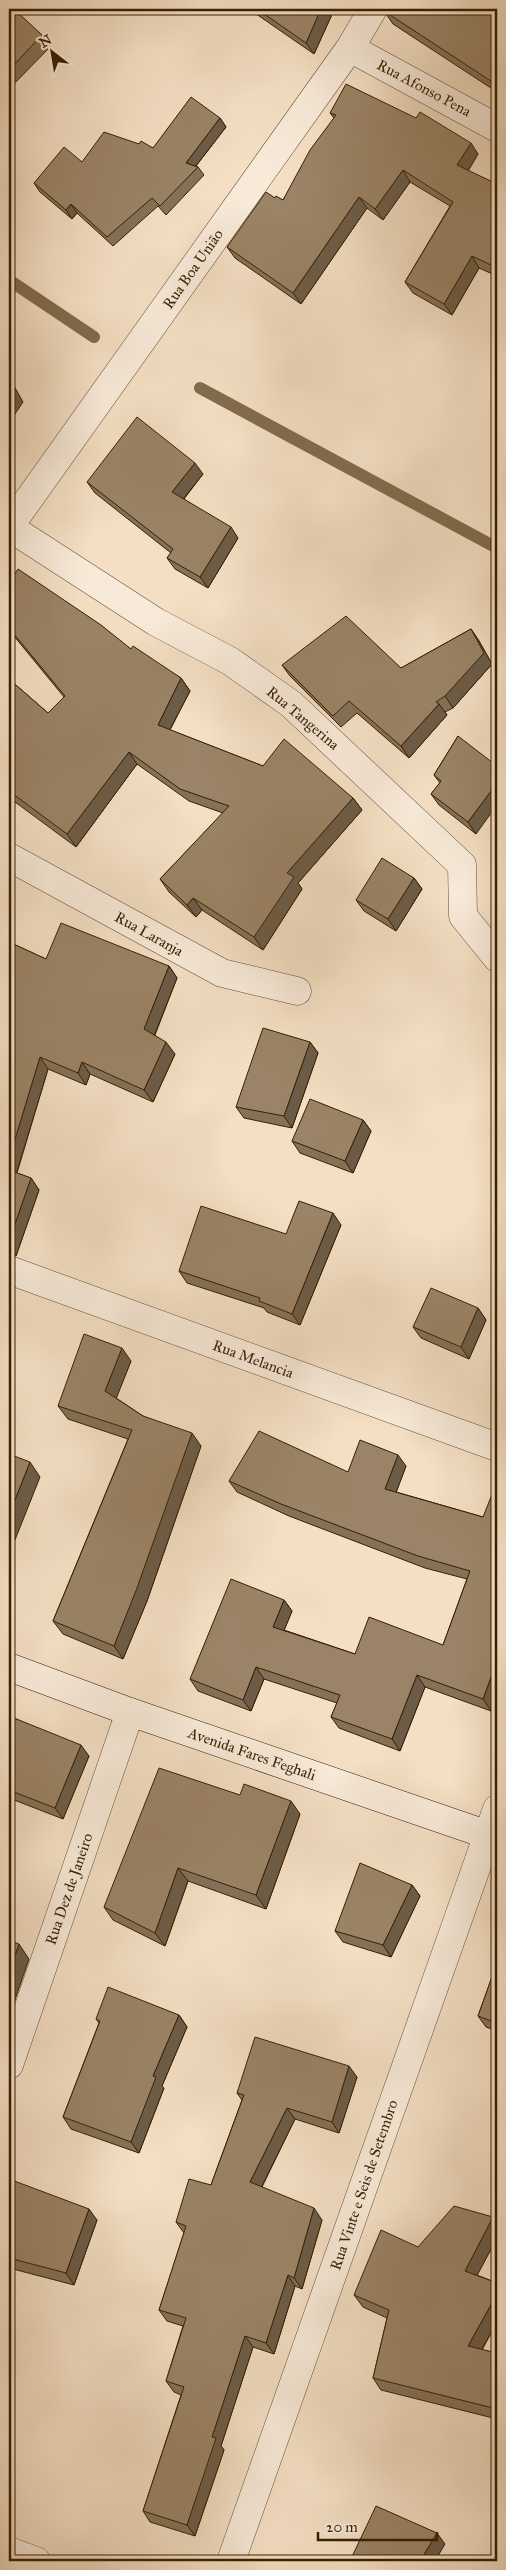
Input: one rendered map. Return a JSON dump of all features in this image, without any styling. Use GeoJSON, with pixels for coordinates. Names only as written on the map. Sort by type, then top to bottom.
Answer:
{"type":"FeatureCollection","features":[{"type":"Feature","properties":{"kind":"street","name":"Rua Boa União"},"geometry":{"type":"LineString","coordinates":[[9,527],[350,48],[373,9]]}},
{"type":"Feature","properties":{"kind":"street","name":"Rua Afonso Pena"},"geometry":{"type":"LineString","coordinates":[[350,48],[497,128]]}},
{"type":"Feature","properties":{"kind":"street","name":"Rua Tangerina"},"geometry":{"type":"LineString","coordinates":[[9,527],[156,622],[230,661],[291,704],[462,865],[463,916],[497,958]]}},
{"type":"Feature","properties":{"kind":"street","name":"Rua Laranja"},"geometry":{"type":"LineString","coordinates":[[9,856],[222,973],[297,991]]}},
{"type":"Feature","properties":{"kind":"street","name":"Rua Melancia"},"geometry":{"type":"LineString","coordinates":[[9,1270],[497,1447]]}},
{"type":"Feature","properties":{"kind":"street","name":"Avenida Fares Feghali"},"geometry":{"type":"LineString","coordinates":[[9,1667],[130,1712],[492,1836]]}},
{"type":"Feature","properties":{"kind":"street","name":"Rua Dez de Janeiro"},"geometry":{"type":"LineString","coordinates":[[9,2065],[130,1712]]}},
{"type":"Feature","properties":{"kind":"street","name":"Rua Vinte e Seis de Setembro"},"geometry":{"type":"LineString","coordinates":[[231,2561],[492,1836],[497,1809]]}},
{"type":"Feature","properties":{"kind":"street"},"geometry":{"type":"LineString","coordinates":[[9,2551],[36,2561]]}},
{"type":"Feature","properties":{"kind":"building"},"geometry":{"type":"Polygon","coordinates":[[[9,9],[14,9],[42,35],[9,70],[9,9]]]}},
{"type":"Feature","properties":{"kind":"building"},"geometry":{"type":"Polygon","coordinates":[[[257,9],[321,9],[306,43],[257,9]]]}},
{"type":"Feature","properties":{"kind":"building"},"geometry":{"type":"Polygon","coordinates":[[[385,9],[497,9],[497,85],[384,11],[385,9]]]}},
{"type":"Feature","properties":{"kind":"building"},"geometry":{"type":"Polygon","coordinates":[[[346,84],[416,118],[420,112],[471,143],[457,165],[497,184],[497,263],[495,267],[472,256],[444,304],[405,282],[453,202],[403,170],[375,209],[359,197],[293,293],[227,247],[266,192],[275,198],[276,196],[283,200],[310,150],[336,115],[330,113],[346,84]]]}},
{"type":"Feature","properties":{"kind":"building"},"geometry":{"type":"Polygon","coordinates":[[[191,97],[220,118],[186,163],[198,167],[160,206],[152,198],[107,237],[71,204],[66,210],[34,183],[64,147],[82,162],[104,132],[139,144],[141,141],[153,148],[191,97]]]}},
{"type":"Feature","properties":{"kind":"building"},"geometry":{"type":"Polygon","coordinates":[[[9,380],[15,391],[9,400],[9,380]]]}},
{"type":"Feature","properties":{"kind":"building"},"geometry":{"type":"Polygon","coordinates":[[[137,417],[195,463],[172,492],[231,527],[200,577],[167,558],[173,549],[87,482],[137,417]]]}},
{"type":"Feature","properties":{"kind":"building"},"geometry":{"type":"Polygon","coordinates":[[[18,569],[101,625],[131,649],[133,646],[181,678],[158,725],[263,766],[284,739],[353,798],[287,873],[294,877],[254,937],[193,898],[187,905],[160,879],[229,806],[180,789],[129,752],[67,834],[9,791],[9,679],[48,713],[65,696],[9,628],[9,583],[18,569]]]}},
{"type":"Feature","properties":{"kind":"building"},"geometry":{"type":"Polygon","coordinates":[[[346,616],[401,668],[471,629],[484,653],[445,696],[436,702],[439,704],[401,746],[349,701],[333,716],[282,665],[346,616]]]}},
{"type":"Feature","properties":{"kind":"building"},"geometry":{"type":"Polygon","coordinates":[[[458,736],[497,766],[497,783],[468,822],[431,794],[441,781],[434,775],[458,736]]]}},
{"type":"Feature","properties":{"kind":"building"},"geometry":{"type":"Polygon","coordinates":[[[382,858],[414,878],[388,919],[356,900],[382,858]]]}},
{"type":"Feature","properties":{"kind":"building"},"geometry":{"type":"Polygon","coordinates":[[[61,923],[169,966],[144,1029],[166,1042],[144,1090],[82,1062],[78,1073],[40,1057],[9,1159],[9,942],[46,959],[61,923]]]}},
{"type":"Feature","properties":{"kind":"building"},"geometry":{"type":"Polygon","coordinates":[[[263,1028],[310,1042],[284,1116],[236,1107],[263,1028]]]}},
{"type":"Feature","properties":{"kind":"building"},"geometry":{"type":"Polygon","coordinates":[[[310,1099],[363,1120],[345,1161],[292,1141],[310,1099]]]}},
{"type":"Feature","properties":{"kind":"building"},"geometry":{"type":"Polygon","coordinates":[[[9,1170],[31,1178],[9,1241],[9,1170]]]}},
{"type":"Feature","properties":{"kind":"building"},"geometry":{"type":"Polygon","coordinates":[[[299,1201],[333,1213],[292,1314],[259,1301],[260,1298],[179,1271],[201,1206],[286,1234],[299,1201]]]}},
{"type":"Feature","properties":{"kind":"building"},"geometry":{"type":"Polygon","coordinates":[[[431,1288],[478,1308],[461,1347],[413,1327],[431,1288]]]}},
{"type":"Feature","properties":{"kind":"building"},"geometry":{"type":"Polygon","coordinates":[[[84,1334],[122,1348],[105,1391],[143,1416],[192,1433],[137,1588],[114,1646],[53,1621],[132,1430],[58,1406],[84,1334]]]}},
{"type":"Feature","properties":{"kind":"building"},"geometry":{"type":"Polygon","coordinates":[[[259,1431],[348,1472],[360,1440],[398,1455],[385,1489],[483,1517],[497,1482],[497,1661],[483,1699],[417,1675],[392,1739],[331,1717],[340,1695],[256,1667],[243,1700],[190,1679],[231,1579],[284,1600],[273,1627],[355,1654],[369,1617],[443,1645],[470,1571],[418,1556],[281,1504],[229,1481],[259,1431]]]}},
{"type":"Feature","properties":{"kind":"building"},"geometry":{"type":"Polygon","coordinates":[[[9,1454],[30,1462],[9,1515],[9,1454]]]}},
{"type":"Feature","properties":{"kind":"building"},"geometry":{"type":"Polygon","coordinates":[[[9,1716],[81,1745],[55,1808],[9,1790],[9,1716]]]}},
{"type":"Feature","properties":{"kind":"building"},"geometry":{"type":"Polygon","coordinates":[[[159,1768],[240,1795],[244,1784],[291,1801],[256,1895],[178,1868],[155,1933],[104,1907],[159,1768]]]}},
{"type":"Feature","properties":{"kind":"building"},"geometry":{"type":"Polygon","coordinates":[[[360,1863],[412,1885],[383,1945],[335,1931],[360,1863]]]}},
{"type":"Feature","properties":{"kind":"building"},"geometry":{"type":"Polygon","coordinates":[[[9,1940],[19,1944],[9,1973],[9,1940]]]}},
{"type":"Feature","properties":{"kind":"building"},"geometry":{"type":"Polygon","coordinates":[[[497,1963],[497,2023],[478,2016],[497,1963]]]}},
{"type":"Feature","properties":{"kind":"building"},"geometry":{"type":"Polygon","coordinates":[[[108,1987],[179,2015],[153,2076],[156,2077],[131,2142],[63,2117],[100,2021],[96,2019],[108,1987]]]}},
{"type":"Feature","properties":{"kind":"building"},"geometry":{"type":"Polygon","coordinates":[[[255,2037],[349,2066],[332,2122],[287,2108],[250,2182],[314,2208],[294,2278],[288,2275],[266,2343],[245,2336],[212,2437],[216,2438],[187,2525],[143,2511],[184,2387],[166,2381],[186,2318],[159,2310],[186,2226],[176,2222],[189,2179],[211,2185],[244,2095],[237,2093],[255,2037]]]}},
{"type":"Feature","properties":{"kind":"building"},"geometry":{"type":"Polygon","coordinates":[[[9,2179],[89,2209],[66,2273],[9,2258],[9,2179]]]}},
{"type":"Feature","properties":{"kind":"building"},"geometry":{"type":"Polygon","coordinates":[[[454,2206],[493,2217],[465,2271],[497,2283],[497,2294],[468,2346],[497,2353],[497,2409],[373,2378],[389,2310],[354,2295],[381,2230],[418,2247],[454,2206]]]}},
{"type":"Feature","properties":{"kind":"building"},"geometry":{"type":"Polygon","coordinates":[[[376,2506],[437,2533],[420,2561],[350,2561],[376,2506]]]}},
{"type":"Feature","properties":{"kind":"waterway"},"geometry":{"type":"LineString","coordinates":[[9,280],[94,337]]}},
{"type":"Feature","properties":{"kind":"waterway"},"geometry":{"type":"LineString","coordinates":[[200,388],[497,548]]}}]}
